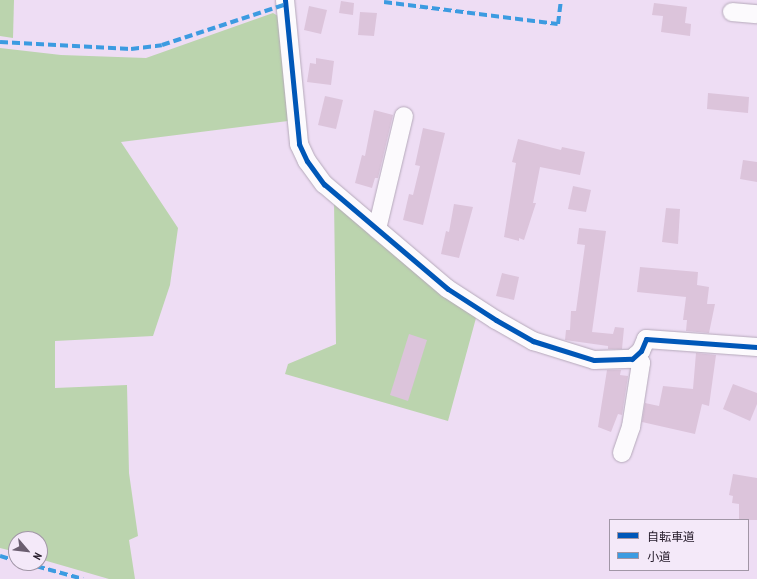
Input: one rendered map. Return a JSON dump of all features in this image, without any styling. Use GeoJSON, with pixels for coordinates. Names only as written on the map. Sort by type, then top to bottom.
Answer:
{"type":"FeatureCollection","features":[{"type":"Feature","properties":{"kind":"street"},"geometry":{"type":"LineString","coordinates":[[285,0],[299,144],[307,161],[324,184],[448,289],[496,320],[533,340],[594,360],[627,361],[636,356],[646,339],[757,347]]}},
{"type":"Feature","properties":{"kind":"street"},"geometry":{"type":"LineString","coordinates":[[732,12],[757,14]]}},
{"type":"Feature","properties":{"kind":"street"},"geometry":{"type":"LineString","coordinates":[[377,229],[404,116]]}},
{"type":"Feature","properties":{"kind":"street"},"geometry":{"type":"LineString","coordinates":[[622,453],[631,427],[640,370],[641,363],[636,356]]}},
{"type":"Feature","properties":{"kind":"green space"},"geometry":{"type":"Polygon","coordinates":[[[0,0],[14,0],[13,38],[0,36],[0,0]]]}},
{"type":"Feature","properties":{"kind":"green space"},"geometry":{"type":"Polygon","coordinates":[[[273,13],[278,16],[288,121],[121,142],[178,228],[170,285],[153,336],[55,341],[55,388],[127,385],[129,473],[138,536],[129,540],[135,579],[109,579],[48,561],[48,531],[8,531],[8,550],[0,548],[0,48],[61,55],[146,58],[273,13]]]}},
{"type":"Feature","properties":{"kind":"green space"},"geometry":{"type":"Polygon","coordinates":[[[334,201],[373,238],[476,318],[448,421],[285,374],[288,364],[336,344],[334,201]]]}},
{"type":"Feature","properties":{"kind":"building"},"geometry":{"type":"Polygon","coordinates":[[[341,1],[354,3],[353,15],[339,13],[341,1]]]}},
{"type":"Feature","properties":{"kind":"building"},"geometry":{"type":"Polygon","coordinates":[[[654,3],[687,7],[685,23],[691,24],[690,36],[661,32],[663,16],[652,15],[654,3]]]}},
{"type":"Feature","properties":{"kind":"building"},"geometry":{"type":"Polygon","coordinates":[[[309,6],[327,10],[321,34],[304,30],[309,6]]]}},
{"type":"Feature","properties":{"kind":"building"},"geometry":{"type":"Polygon","coordinates":[[[360,12],[377,13],[374,36],[358,35],[360,12]]]}},
{"type":"Feature","properties":{"kind":"building"},"geometry":{"type":"Polygon","coordinates":[[[316,58],[334,61],[331,85],[307,82],[310,63],[316,64],[316,58]]]}},
{"type":"Feature","properties":{"kind":"building"},"geometry":{"type":"Polygon","coordinates":[[[708,93],[749,97],[748,113],[707,109],[708,93]]]}},
{"type":"Feature","properties":{"kind":"building"},"geometry":{"type":"Polygon","coordinates":[[[325,96],[343,100],[336,129],[318,125],[325,96]]]}},
{"type":"Feature","properties":{"kind":"building"},"geometry":{"type":"Polygon","coordinates":[[[374,110],[393,115],[378,178],[375,178],[372,188],[355,183],[362,155],[365,156],[374,110]]]}},
{"type":"Feature","properties":{"kind":"building"},"geometry":{"type":"Polygon","coordinates":[[[423,128],[445,133],[423,225],[403,220],[409,194],[413,195],[420,166],[415,165],[423,128]]]}},
{"type":"Feature","properties":{"kind":"building"},"geometry":{"type":"Polygon","coordinates":[[[518,139],[561,150],[562,147],[585,152],[580,175],[540,167],[533,203],[536,203],[524,240],[519,238],[519,241],[504,237],[516,163],[512,162],[518,139]]]}},
{"type":"Feature","properties":{"kind":"building"},"geometry":{"type":"Polygon","coordinates":[[[743,160],[757,162],[757,182],[740,179],[743,160]]]}},
{"type":"Feature","properties":{"kind":"building"},"geometry":{"type":"Polygon","coordinates":[[[573,186],[591,190],[586,212],[568,209],[573,186]]]}},
{"type":"Feature","properties":{"kind":"building"},"geometry":{"type":"Polygon","coordinates":[[[454,204],[473,207],[459,258],[441,254],[446,231],[449,232],[454,204]]]}},
{"type":"Feature","properties":{"kind":"building"},"geometry":{"type":"Polygon","coordinates":[[[666,208],[680,209],[678,244],[662,242],[666,208]]]}},
{"type":"Feature","properties":{"kind":"building"},"geometry":{"type":"Polygon","coordinates":[[[579,228],[606,231],[592,332],[613,334],[615,327],[624,328],[622,349],[608,349],[608,346],[565,340],[566,330],[570,330],[571,311],[576,311],[585,245],[577,244],[579,228]]]}},
{"type":"Feature","properties":{"kind":"building"},"geometry":{"type":"Polygon","coordinates":[[[640,267],[698,272],[697,285],[709,287],[707,304],[715,304],[709,333],[686,331],[687,320],[683,320],[686,297],[637,292],[640,267]]]}},
{"type":"Feature","properties":{"kind":"building"},"geometry":{"type":"Polygon","coordinates":[[[502,273],[519,277],[514,300],[496,296],[502,273]]]}},
{"type":"Feature","properties":{"kind":"building"},"geometry":{"type":"Polygon","coordinates":[[[409,334],[427,340],[408,401],[390,395],[409,334]]]}},
{"type":"Feature","properties":{"kind":"building"},"geometry":{"type":"Polygon","coordinates":[[[696,353],[716,355],[709,406],[702,404],[695,434],[642,422],[645,403],[659,406],[663,386],[693,389],[696,353]]]}},
{"type":"Feature","properties":{"kind":"building"},"geometry":{"type":"Polygon","coordinates":[[[607,370],[621,370],[620,375],[628,376],[622,415],[618,414],[611,432],[598,427],[607,370]]]}},
{"type":"Feature","properties":{"kind":"building"},"geometry":{"type":"Polygon","coordinates":[[[733,384],[757,393],[757,404],[750,421],[723,409],[733,384]]]}},
{"type":"Feature","properties":{"kind":"building"},"geometry":{"type":"Polygon","coordinates":[[[733,474],[757,478],[757,520],[739,519],[739,504],[732,503],[733,496],[729,495],[733,474]]]}},
{"type":"Feature","properties":{"kind":"marked path"},"geometry":{"type":"LineString","coordinates":[[384,2],[558,24],[561,0]]}},
{"type":"Feature","properties":{"kind":"marked path"},"geometry":{"type":"LineString","coordinates":[[0,42],[131,49],[162,45],[284,5]]}},
{"type":"Feature","properties":{"kind":"marked path"},"geometry":{"type":"LineString","coordinates":[[0,556],[8,558]]}},
{"type":"Feature","properties":{"kind":"marked path"},"geometry":{"type":"LineString","coordinates":[[48,569],[83,579]]}},
{"type":"Feature","properties":{"kind":"cycle path"},"geometry":{"type":"LineString","coordinates":[[285,0],[299,144],[307,161],[324,184],[448,289],[496,320],[533,341],[594,360],[632,359],[641,351],[646,339],[757,347]]}}]}
